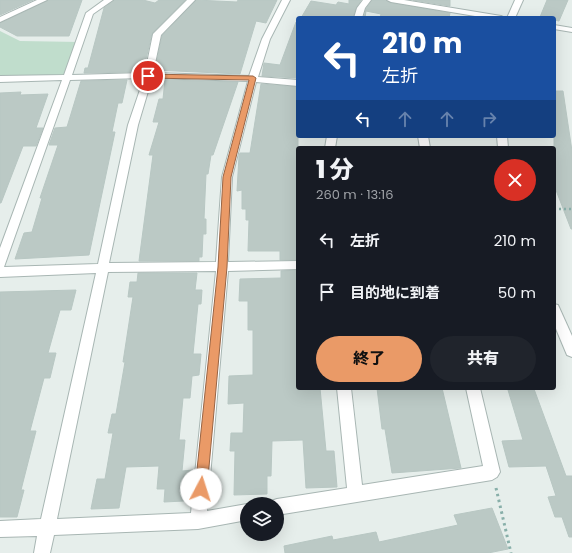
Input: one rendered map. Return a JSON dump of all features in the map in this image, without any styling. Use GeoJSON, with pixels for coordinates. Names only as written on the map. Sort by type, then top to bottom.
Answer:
{"type":"FeatureCollection","features":[{"type":"Feature","properties":{"kind":"street"},"geometry":{"type":"LineString","coordinates":[[0,20],[43,0]]}},
{"type":"Feature","properties":{"kind":"street"},"geometry":{"type":"LineString","coordinates":[[0,264],[90,13],[110,0]]}},
{"type":"Feature","properties":{"kind":"street"},"geometry":{"type":"LineString","coordinates":[[42,553],[133,125],[148,76],[157,34],[191,0]]}},
{"type":"Feature","properties":{"kind":"street"},"geometry":{"type":"LineString","coordinates":[[198,521],[222,267],[227,177],[253,78],[266,39],[286,0]]}},
{"type":"Feature","properties":{"kind":"street"},"geometry":{"type":"LineString","coordinates":[[359,16],[361,8],[367,0]]}},
{"type":"Feature","properties":{"kind":"street"},"geometry":{"type":"LineString","coordinates":[[391,0],[488,16]]}},
{"type":"Feature","properties":{"kind":"street"},"geometry":{"type":"LineString","coordinates":[[442,16],[444,9],[450,0]]}},
{"type":"Feature","properties":{"kind":"street"},"geometry":{"type":"LineString","coordinates":[[512,16],[519,0]]}},
{"type":"Feature","properties":{"kind":"street"},"geometry":{"type":"LineString","coordinates":[[556,27],[572,30]]}},
{"type":"Feature","properties":{"kind":"street"},"geometry":{"type":"LineString","coordinates":[[0,79],[148,76],[253,78],[296,83]]}},
{"type":"Feature","properties":{"kind":"street"},"geometry":{"type":"LineString","coordinates":[[0,272],[103,268],[296,265]]}},
{"type":"Feature","properties":{"kind":"street"},"geometry":{"type":"LineString","coordinates":[[556,314],[572,351]]}},
{"type":"Feature","properties":{"kind":"street"},"geometry":{"type":"LineString","coordinates":[[344,390],[355,494]]}},
{"type":"Feature","properties":{"kind":"street"},"geometry":{"type":"LineString","coordinates":[[284,506],[492,472],[473,390]]}},
{"type":"Feature","properties":{"kind":"street"},"geometry":{"type":"LineString","coordinates":[[0,529],[198,521],[240,513]]}},
{"type":"Feature","properties":{"kind":"path"},"geometry":{"type":"LineString","coordinates":[[556,209],[572,208]]}},
{"type":"Feature","properties":{"kind":"path"},"geometry":{"type":"LineString","coordinates":[[492,472],[511,553]]}},
{"type":"Feature","properties":{"kind":"green space"},"geometry":{"type":"Polygon","coordinates":[[[0,31],[20,41],[80,42],[67,78],[0,79],[0,31]]]}},
{"type":"Feature","properties":{"kind":"building"},"geometry":{"type":"Polygon","coordinates":[[[0,0],[33,0],[0,15],[0,0]]]}},
{"type":"Feature","properties":{"kind":"building"},"geometry":{"type":"Polygon","coordinates":[[[48,0],[82,0],[69,36],[17,36],[0,27],[0,23],[48,0]]]}},
{"type":"Feature","properties":{"kind":"building"},"geometry":{"type":"Polygon","coordinates":[[[114,0],[143,0],[155,3],[159,0],[185,0],[152,33],[144,68],[134,67],[134,72],[84,73],[85,68],[88,68],[104,8],[114,0]]]}},
{"type":"Feature","properties":{"kind":"building"},"geometry":{"type":"Polygon","coordinates":[[[196,0],[237,2],[238,0],[277,0],[266,23],[256,21],[240,74],[155,70],[162,36],[196,0]]]}},
{"type":"Feature","properties":{"kind":"building"},"geometry":{"type":"Polygon","coordinates":[[[349,0],[361,0],[354,16],[302,16],[311,1],[336,5],[338,2],[349,4],[349,0]]]}},
{"type":"Feature","properties":{"kind":"building"},"geometry":{"type":"Polygon","coordinates":[[[372,0],[386,0],[391,3],[450,13],[449,16],[380,16],[381,14],[366,11],[364,16],[366,9],[372,0]]]}},
{"type":"Feature","properties":{"kind":"building"},"geometry":{"type":"Polygon","coordinates":[[[413,0],[450,0],[450,6],[413,0]]]}},
{"type":"Feature","properties":{"kind":"building"},"geometry":{"type":"Polygon","coordinates":[[[547,0],[568,0],[559,21],[556,20],[556,16],[540,16],[547,0]]]}},
{"type":"Feature","properties":{"kind":"building"},"geometry":{"type":"Polygon","coordinates":[[[296,22],[296,78],[262,76],[264,63],[280,65],[296,22]]]}},
{"type":"Feature","properties":{"kind":"building"},"geometry":{"type":"Polygon","coordinates":[[[127,80],[122,103],[118,103],[112,132],[115,132],[89,255],[15,259],[24,233],[32,232],[42,198],[40,198],[58,145],[49,145],[55,128],[67,127],[81,81],[127,80]]]}},
{"type":"Feature","properties":{"kind":"building"},"geometry":{"type":"Polygon","coordinates":[[[165,80],[238,82],[213,155],[211,155],[208,174],[206,174],[204,219],[206,219],[206,234],[203,234],[202,257],[199,257],[199,261],[139,261],[153,155],[149,155],[159,122],[153,122],[159,99],[163,99],[165,80]]]}},
{"type":"Feature","properties":{"kind":"building"},"geometry":{"type":"Polygon","coordinates":[[[261,84],[296,87],[296,138],[298,138],[298,146],[296,146],[296,260],[280,260],[280,251],[248,251],[249,220],[246,220],[246,209],[242,209],[242,190],[237,191],[240,153],[250,153],[261,84]]]}},
{"type":"Feature","properties":{"kind":"building"},"geometry":{"type":"Polygon","coordinates":[[[556,91],[563,91],[572,151],[572,229],[556,190],[556,146],[554,146],[554,138],[556,138],[556,91]]]}},
{"type":"Feature","properties":{"kind":"building"},"geometry":{"type":"Polygon","coordinates":[[[21,92],[20,95],[48,94],[36,128],[43,128],[36,146],[23,146],[0,203],[0,93],[21,92]]]}},
{"type":"Feature","properties":{"kind":"building"},"geometry":{"type":"Polygon","coordinates":[[[296,270],[296,390],[320,390],[326,451],[334,451],[337,487],[306,488],[303,440],[272,441],[271,476],[267,476],[267,494],[234,495],[235,451],[230,451],[231,433],[243,433],[244,403],[228,404],[229,376],[253,375],[253,330],[248,330],[248,301],[239,301],[240,279],[281,278],[281,271],[296,270]]]}},
{"type":"Feature","properties":{"kind":"building"},"geometry":{"type":"Polygon","coordinates":[[[138,273],[197,273],[195,290],[202,290],[201,304],[198,304],[193,354],[201,354],[199,375],[192,376],[190,398],[183,398],[179,440],[185,440],[182,471],[193,470],[192,488],[185,489],[184,501],[164,502],[165,489],[157,489],[159,466],[126,467],[119,508],[91,509],[97,479],[105,479],[113,433],[108,433],[112,414],[116,414],[125,362],[123,362],[133,297],[128,297],[130,282],[137,282],[138,273]]]}},
{"type":"Feature","properties":{"kind":"building"},"geometry":{"type":"Polygon","coordinates":[[[76,290],[71,310],[60,310],[48,353],[56,353],[50,378],[44,378],[30,431],[36,431],[21,490],[24,490],[17,517],[0,517],[0,292],[76,290]]]}},
{"type":"Feature","properties":{"kind":"building"},"geometry":{"type":"Polygon","coordinates":[[[377,390],[442,390],[461,468],[392,473],[385,429],[382,429],[377,390]]]}},
{"type":"Feature","properties":{"kind":"building"},"geometry":{"type":"Polygon","coordinates":[[[508,390],[534,390],[566,476],[572,476],[572,537],[569,537],[562,517],[555,517],[548,497],[556,496],[546,466],[509,467],[502,441],[523,440],[508,390]]]}},
{"type":"Feature","properties":{"kind":"building"},"geometry":{"type":"Polygon","coordinates":[[[492,508],[508,549],[488,553],[285,553],[284,546],[332,536],[333,540],[376,532],[379,542],[458,525],[454,515],[492,508]]]}},
{"type":"Feature","properties":{"kind":"route"},"geometry":{"type":"LineString","coordinates":[[148,76],[253,78],[227,177],[222,267],[201,489]]}}]}
